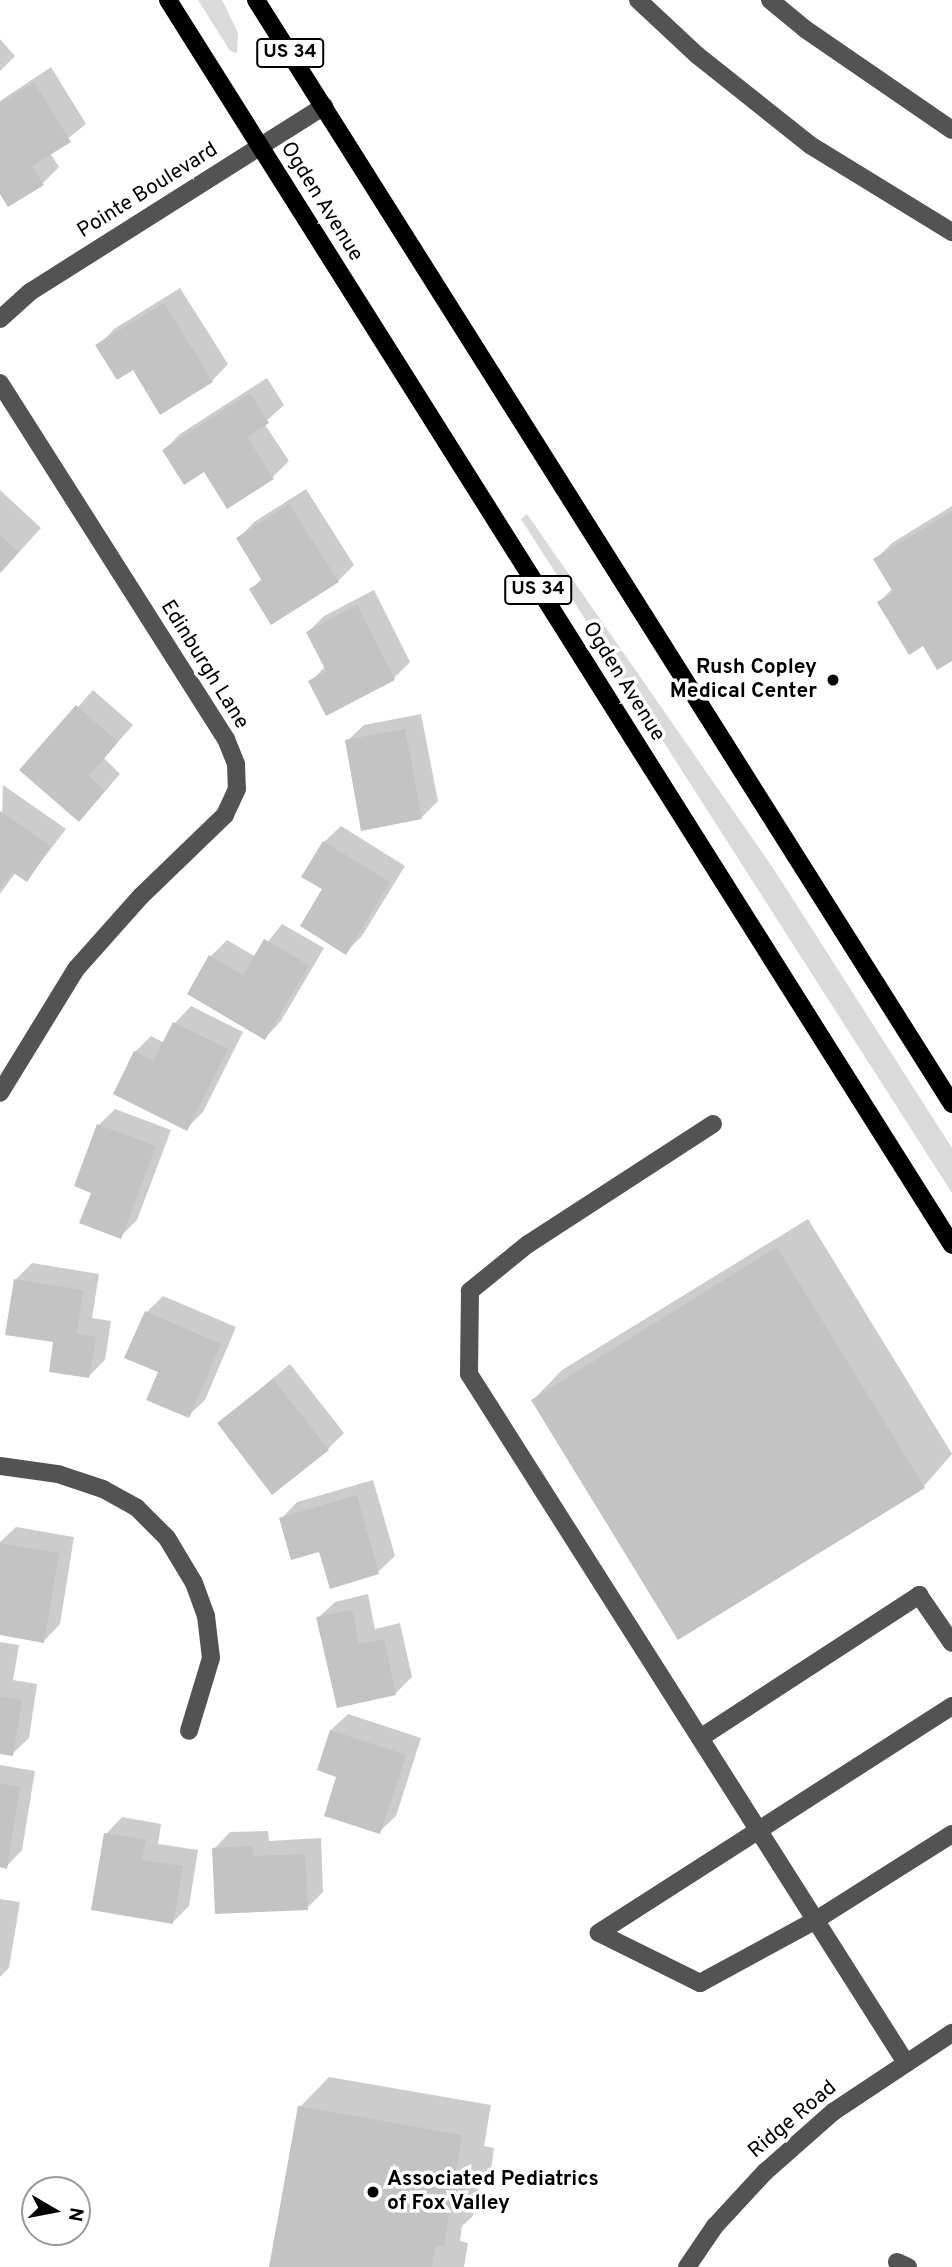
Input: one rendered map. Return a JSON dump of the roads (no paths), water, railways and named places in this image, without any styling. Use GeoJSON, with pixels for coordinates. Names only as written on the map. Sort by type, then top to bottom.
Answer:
{"type":"FeatureCollection","features":[{"type":"Feature","properties":{"kind":"main road","name":"Ogden Avenue"},"geometry":{"type":"LineString","coordinates":[[168,0],[952,1245]]}},
{"type":"Feature","properties":{"kind":"main road","name":"US 34"},"geometry":{"type":"LineString","coordinates":[[256,0],[952,1104]]}},
{"type":"Feature","properties":{"kind":"street"},"geometry":{"type":"LineString","coordinates":[[638,0],[697,55],[810,145],[950,226]]}},
{"type":"Feature","properties":{"kind":"street"},"geometry":{"type":"LineString","coordinates":[[771,0],[805,29],[952,130]]}},
{"type":"Feature","properties":{"kind":"street","name":"Pointe Boulevard"},"geometry":{"type":"LineString","coordinates":[[0,319],[30,292],[324,106]]}},
{"type":"Feature","properties":{"kind":"street","name":"Edinburgh Lane"},"geometry":{"type":"LineString","coordinates":[[0,383],[226,739],[236,764],[237,782],[225,815],[141,896],[76,970],[0,1093]]}},
{"type":"Feature","properties":{"kind":"street"},"geometry":{"type":"LineString","coordinates":[[713,1124],[528,1244],[470,1292],[469,1374],[906,2063]]}},
{"type":"Feature","properties":{"kind":"street"},"geometry":{"type":"LineString","coordinates":[[0,1466],[58,1474],[103,1489],[136,1508],[167,1538],[194,1583],[206,1616],[211,1658],[189,1731]]}},
{"type":"Feature","properties":{"kind":"street"},"geometry":{"type":"LineString","coordinates":[[700,1738],[919,1595],[952,1643]]}},
{"type":"Feature","properties":{"kind":"street"},"geometry":{"type":"LineString","coordinates":[[952,1706],[599,1933],[700,1983],[816,1920],[952,1834]]}},
{"type":"Feature","properties":{"kind":"street","name":"Ridge Road"},"geometry":{"type":"LineString","coordinates":[[687,2267],[715,2226],[765,2172],[832,2112],[952,2033]]}},
{"type":"Feature","properties":{"kind":"place","name":"Rush Copley Medical Center"},"geometry":{"type":"Point","coordinates":[833,680]}},
{"type":"Feature","properties":{"kind":"place","name":"Associated Pediatrics of Fox Valley"},"geometry":{"type":"Point","coordinates":[373,2192]}}]}
